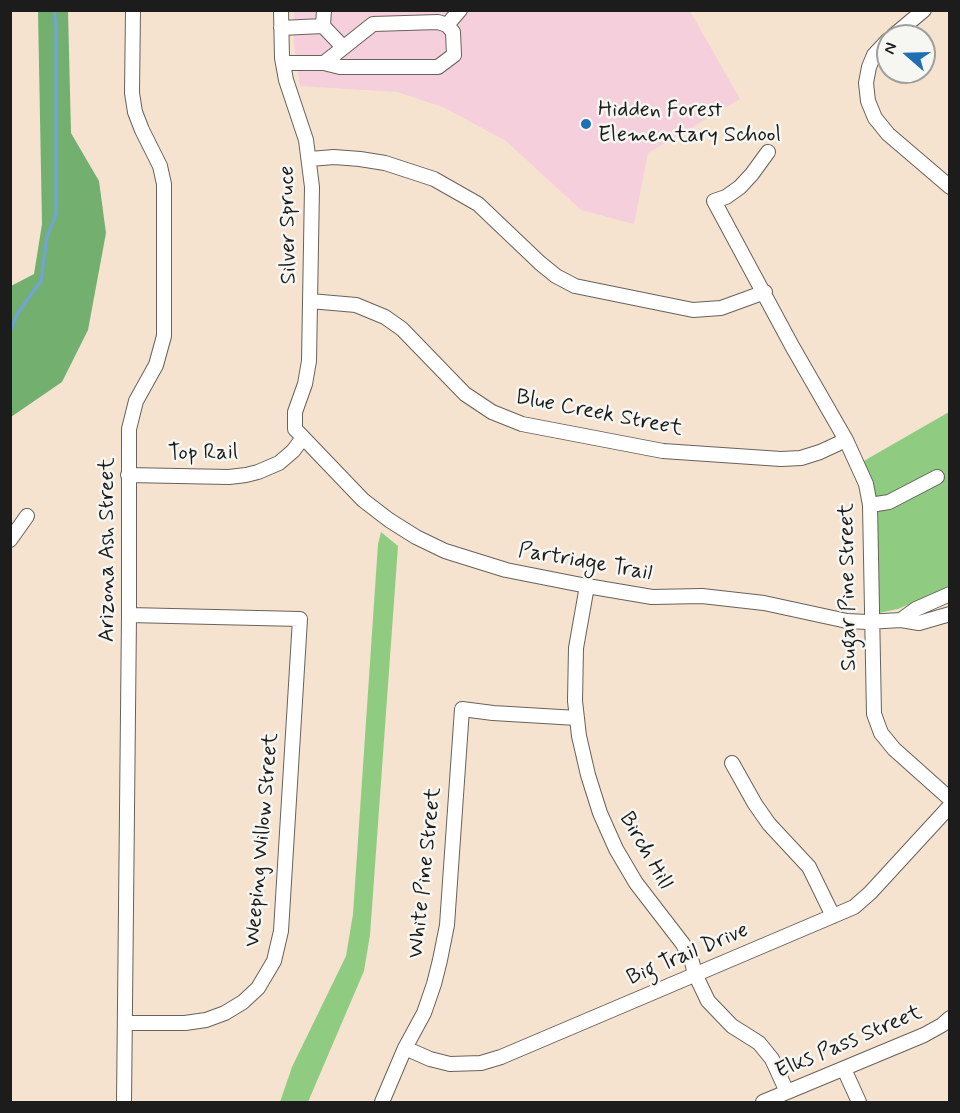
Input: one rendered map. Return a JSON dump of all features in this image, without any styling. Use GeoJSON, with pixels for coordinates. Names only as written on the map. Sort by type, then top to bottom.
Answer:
{"type":"FeatureCollection","features":[{"type":"Feature","properties":{"kind":"street","name":"Arizona Ash Street"},"geometry":{"type":"LineString","coordinates":[[124,1102],[129,429],[133,410],[156,365],[164,336],[164,184],[160,166],[135,112],[132,93],[133,10]]}},
{"type":"Feature","properties":{"kind":"street","name":"Silver Spruce"},"geometry":{"type":"LineString","coordinates":[[281,10],[286,80],[306,141],[312,187],[309,361],[294,422],[295,429],[302,439]]}},
{"type":"Feature","properties":{"kind":"street"},"geometry":{"type":"LineString","coordinates":[[324,10],[323,26],[343,47]]}},
{"type":"Feature","properties":{"kind":"street"},"geometry":{"type":"LineString","coordinates":[[447,25],[460,10]]}},
{"type":"Feature","properties":{"kind":"street"},"geometry":{"type":"LineString","coordinates":[[907,24],[924,10]]}},
{"type":"Feature","properties":{"kind":"street"},"geometry":{"type":"LineString","coordinates":[[284,63],[324,63],[340,67],[438,67],[454,55],[453,32],[447,25],[438,22],[373,24],[324,63]]}},
{"type":"Feature","properties":{"kind":"street"},"geometry":{"type":"LineString","coordinates":[[281,28],[323,26]]}},
{"type":"Feature","properties":{"kind":"street"},"geometry":{"type":"LineString","coordinates":[[876,53],[868,67],[866,83],[868,101],[875,118],[888,134],[950,187]]}},
{"type":"Feature","properties":{"kind":"street","name":"Sugar Pine Street"},"geometry":{"type":"LineString","coordinates":[[768,152],[740,187],[714,201],[765,292],[792,346],[846,440],[866,484],[870,505],[872,700],[881,733],[894,749],[950,799]]}},
{"type":"Feature","properties":{"kind":"street"},"geometry":{"type":"LineString","coordinates":[[310,159],[334,157],[360,159],[402,167],[434,179],[478,204],[547,270],[575,286],[693,310],[721,308],[765,292]]}},
{"type":"Feature","properties":{"kind":"street","name":"Blue Creek Street"},"geometry":{"type":"LineString","coordinates":[[310,300],[356,305],[385,317],[402,329],[465,394],[492,412],[522,424],[663,452],[699,452],[781,459],[801,458],[846,440]]}},
{"type":"Feature","properties":{"kind":"street","name":"Top Rail"},"geometry":{"type":"LineString","coordinates":[[128,475],[229,477],[252,474],[279,463],[293,451],[302,439]]}},
{"type":"Feature","properties":{"kind":"street","name":"Partridge Trail"},"geometry":{"type":"LineString","coordinates":[[302,439],[363,500],[389,520],[416,537],[462,557],[506,570],[652,597],[702,596],[764,603],[847,621],[901,620],[919,623],[950,614]]}},
{"type":"Feature","properties":{"kind":"street"},"geometry":{"type":"LineString","coordinates":[[870,505],[888,502],[937,477]]}},
{"type":"Feature","properties":{"kind":"street"},"geometry":{"type":"LineString","coordinates":[[10,540],[27,516]]}},
{"type":"Feature","properties":{"kind":"street","name":"Birch Hill"},"geometry":{"type":"LineString","coordinates":[[586,586],[574,671],[577,718],[588,775],[600,813],[616,849],[636,883],[683,944],[708,1001],[724,1020],[759,1043],[772,1059],[787,1092]]}},
{"type":"Feature","properties":{"kind":"street","name":"Partridge Trail"},"geometry":{"type":"LineString","coordinates":[[901,620],[916,609],[950,594]]}},
{"type":"Feature","properties":{"kind":"street","name":"Weeping Willow Street"},"geometry":{"type":"LineString","coordinates":[[125,1023],[185,1023],[206,1020],[225,1013],[243,1002],[258,988],[274,961],[281,931],[300,619],[129,615]]}},
{"type":"Feature","properties":{"kind":"street","name":"White Pine Street"},"geometry":{"type":"LineString","coordinates":[[382,1102],[405,1048],[424,1013],[434,984],[447,925],[462,709],[577,718]]}},
{"type":"Feature","properties":{"kind":"street"},"geometry":{"type":"LineString","coordinates":[[732,763],[769,824],[809,867],[833,916]]}},
{"type":"Feature","properties":{"kind":"street","name":"Big Trail Drive"},"geometry":{"type":"LineString","coordinates":[[405,1048],[440,1062],[460,1064],[481,1063],[501,1057],[854,907],[870,893],[950,806]]}},
{"type":"Feature","properties":{"kind":"street","name":"Elks Pass Street"},"geometry":{"type":"LineString","coordinates":[[763,1102],[924,1035],[950,1018]]}},
{"type":"Feature","properties":{"kind":"street"},"geometry":{"type":"LineString","coordinates":[[844,1069],[859,1102]]}},
{"type":"Feature","properties":{"kind":"shaded area","name":"Hidden Forest Elementary School"},"geometry":{"type":"Polygon","coordinates":[[[294,11],[690,11],[740,99],[648,153],[634,224],[581,210],[506,141],[445,108],[397,92],[300,86],[294,43],[294,11]]]}},
{"type":"Feature","properties":{"kind":"green space"},"geometry":{"type":"Polygon","coordinates":[[[38,11],[68,11],[71,133],[99,181],[106,233],[88,330],[62,382],[11,417],[11,286],[34,274],[42,224],[38,11]]]}},
{"type":"Feature","properties":{"kind":"green space"},"geometry":{"type":"Polygon","coordinates":[[[949,412],[949,587],[898,609],[879,613],[876,610],[862,462],[949,412]]]}},
{"type":"Feature","properties":{"kind":"green space"},"geometry":{"type":"Polygon","coordinates":[[[381,532],[398,546],[370,935],[364,971],[308,1102],[280,1102],[292,1067],[346,956],[353,914],[378,544],[381,532]]]}},
{"type":"Feature","properties":{"kind":"waterway"},"geometry":{"type":"LineString","coordinates":[[10,332],[17,314],[41,281],[47,236],[56,215],[56,25],[54,10]]}},
{"type":"Feature","properties":{"kind":"place","name":"Hidden Forest Elementary School"},"geometry":{"type":"Point","coordinates":[586,124]}}]}
